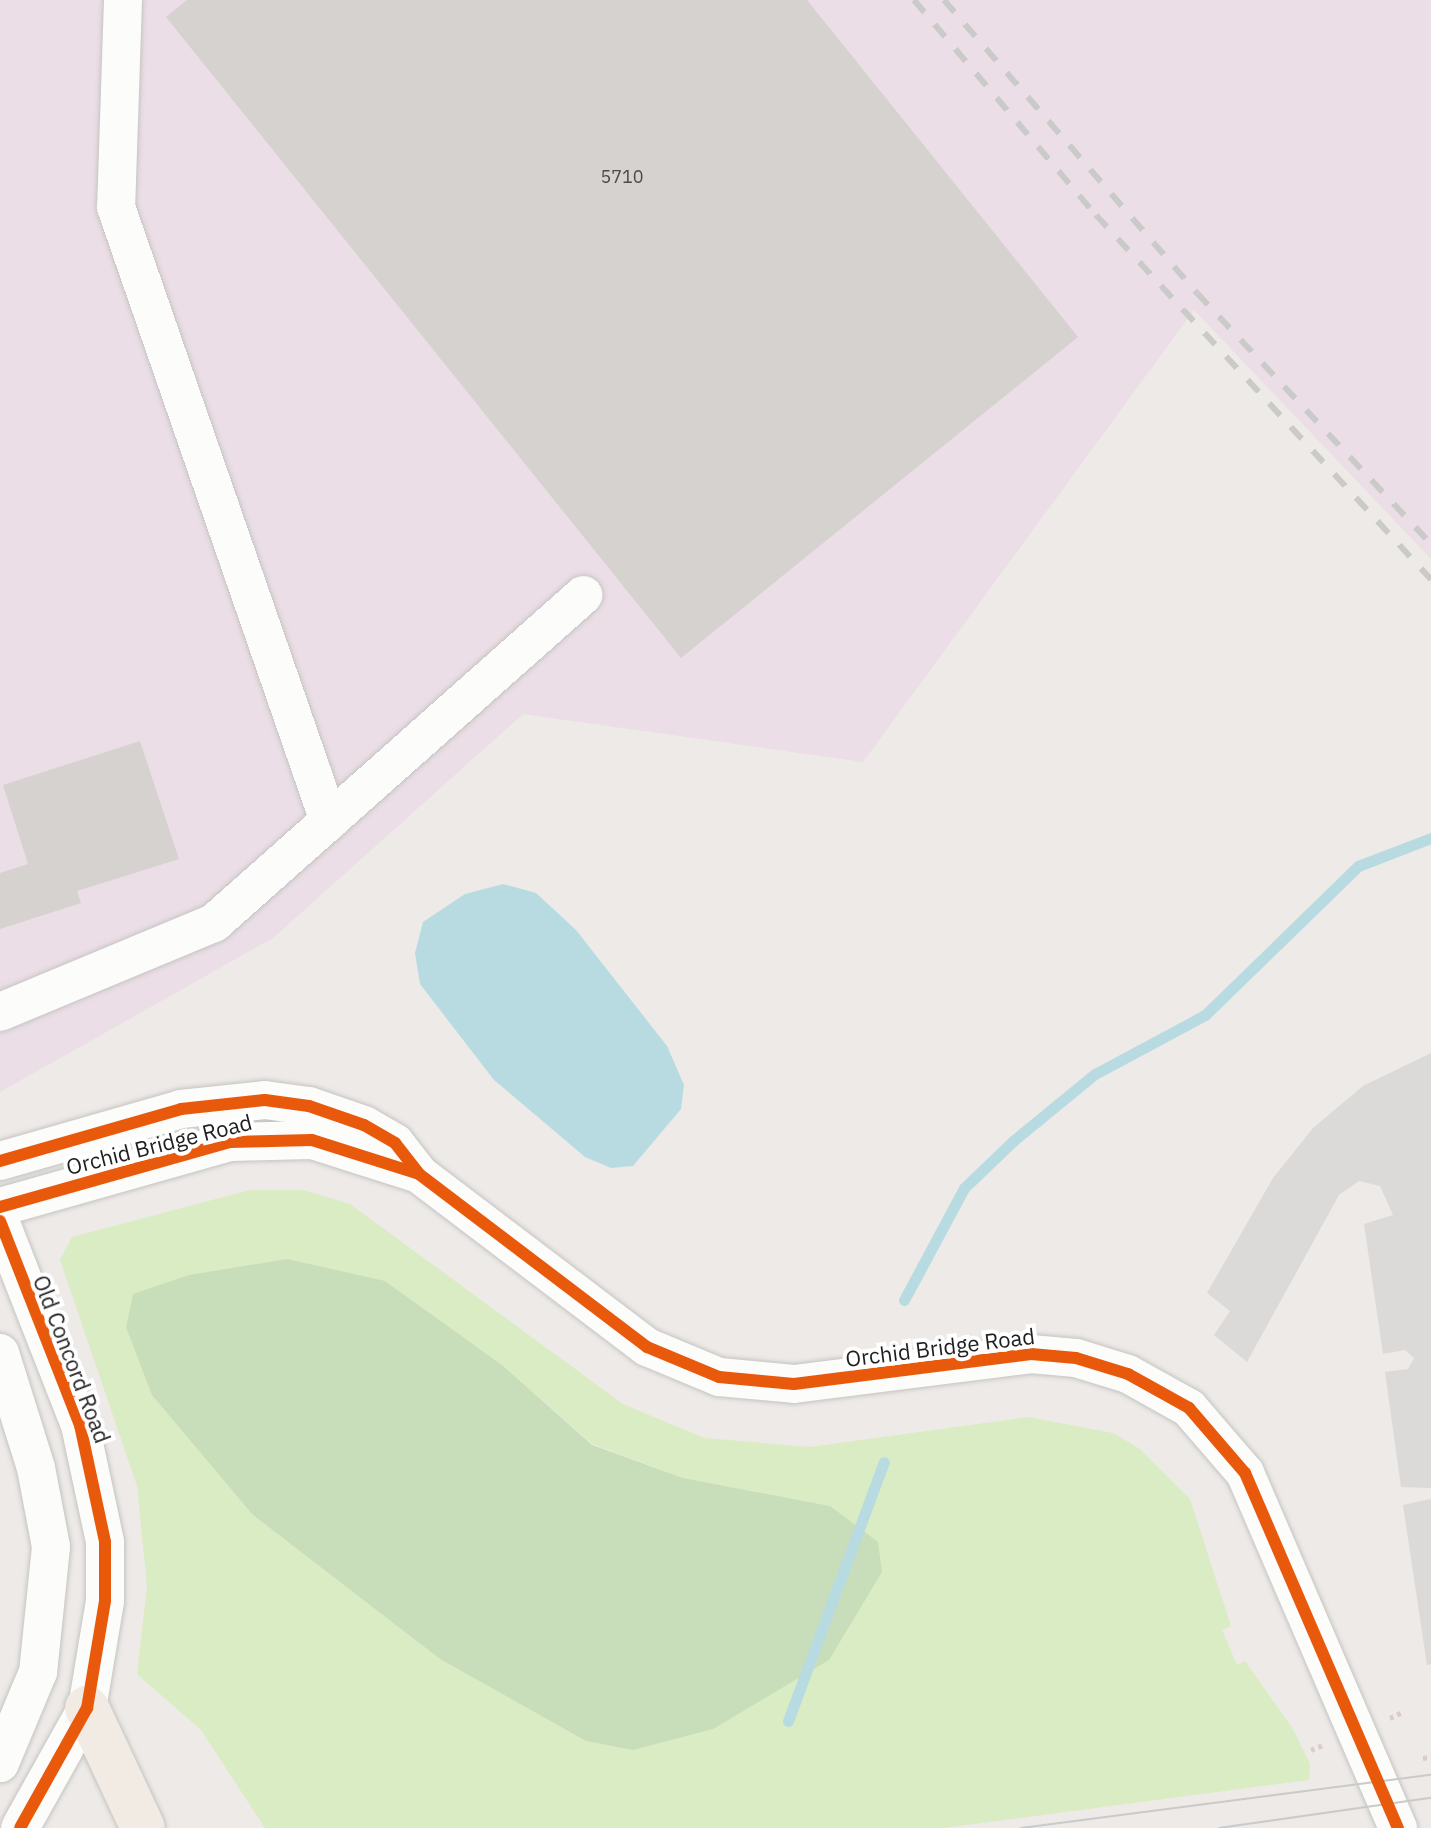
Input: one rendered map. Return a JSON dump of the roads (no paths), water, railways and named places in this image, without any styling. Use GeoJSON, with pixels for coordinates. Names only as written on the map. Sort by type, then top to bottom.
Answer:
{"type":"FeatureCollection","features":[{"type":"Feature","properties":{"kind":"main road"},"geometry":{"type":"LineString","coordinates":[[87,1708],[143,1828]]}},
{"type":"Feature","properties":{"kind":"street"},"geometry":{"type":"LineString","coordinates":[[123,0],[116,207],[329,821]]}},
{"type":"Feature","properties":{"kind":"street"},"geometry":{"type":"LineString","coordinates":[[0,1012],[214,923],[583,595]]}},
{"type":"Feature","properties":{"kind":"street","name":"Orchid Bridge Road"},"geometry":{"type":"LineString","coordinates":[[0,1161],[181,1109],[265,1100],[309,1106],[364,1125],[395,1143],[419,1174],[647,1347],[719,1377],[812,1383],[1040,1354],[1106,1366],[1171,1396],[1209,1427],[1245,1473],[1398,1828]]}},
{"type":"Feature","properties":{"kind":"street","name":"Orchid Bridge Road"},"geometry":{"type":"LineString","coordinates":[[0,1207],[257,1138],[324,1142],[419,1174]]}},
{"type":"Feature","properties":{"kind":"street","name":"Old Concord Road"},"geometry":{"type":"LineString","coordinates":[[0,1221],[96,1484],[105,1601],[87,1708],[20,1828]]}},
{"type":"Feature","properties":{"kind":"street"},"geometry":{"type":"LineString","coordinates":[[0,1353],[36,1468],[51,1547],[38,1672],[0,1763]]}},
{"type":"Feature","properties":{"kind":"water"},"geometry":{"type":"Polygon","coordinates":[[[503,884],[536,893],[576,930],[667,1046],[684,1085],[681,1109],[633,1166],[611,1168],[585,1157],[494,1080],[420,984],[415,953],[423,922],[465,894],[503,884]]]}},
{"type":"Feature","properties":{"kind":"waterway"},"geometry":{"type":"LineString","coordinates":[[904,1300],[964,1188],[1013,1141],[1095,1074],[1205,1015],[1358,866],[1431,838]]}},
{"type":"Feature","properties":{"kind":"waterway"},"geometry":{"type":"LineString","coordinates":[[788,1721],[884,1462]]}},
{"type":"Feature","properties":{"kind":"tram line"},"geometry":{"type":"LineString","coordinates":[[1021,1828],[1431,1775]]}},
{"type":"Feature","properties":{"kind":"tram line"},"geometry":{"type":"LineString","coordinates":[[1219,1828],[1431,1798]]}},
{"type":"Feature","properties":{"kind":"railway"},"geometry":{"type":"LineString","coordinates":[[914,0],[1096,215],[1431,579]]}},
{"type":"Feature","properties":{"kind":"railway"},"geometry":{"type":"LineString","coordinates":[[944,0],[1197,293],[1431,544]]}}]}
